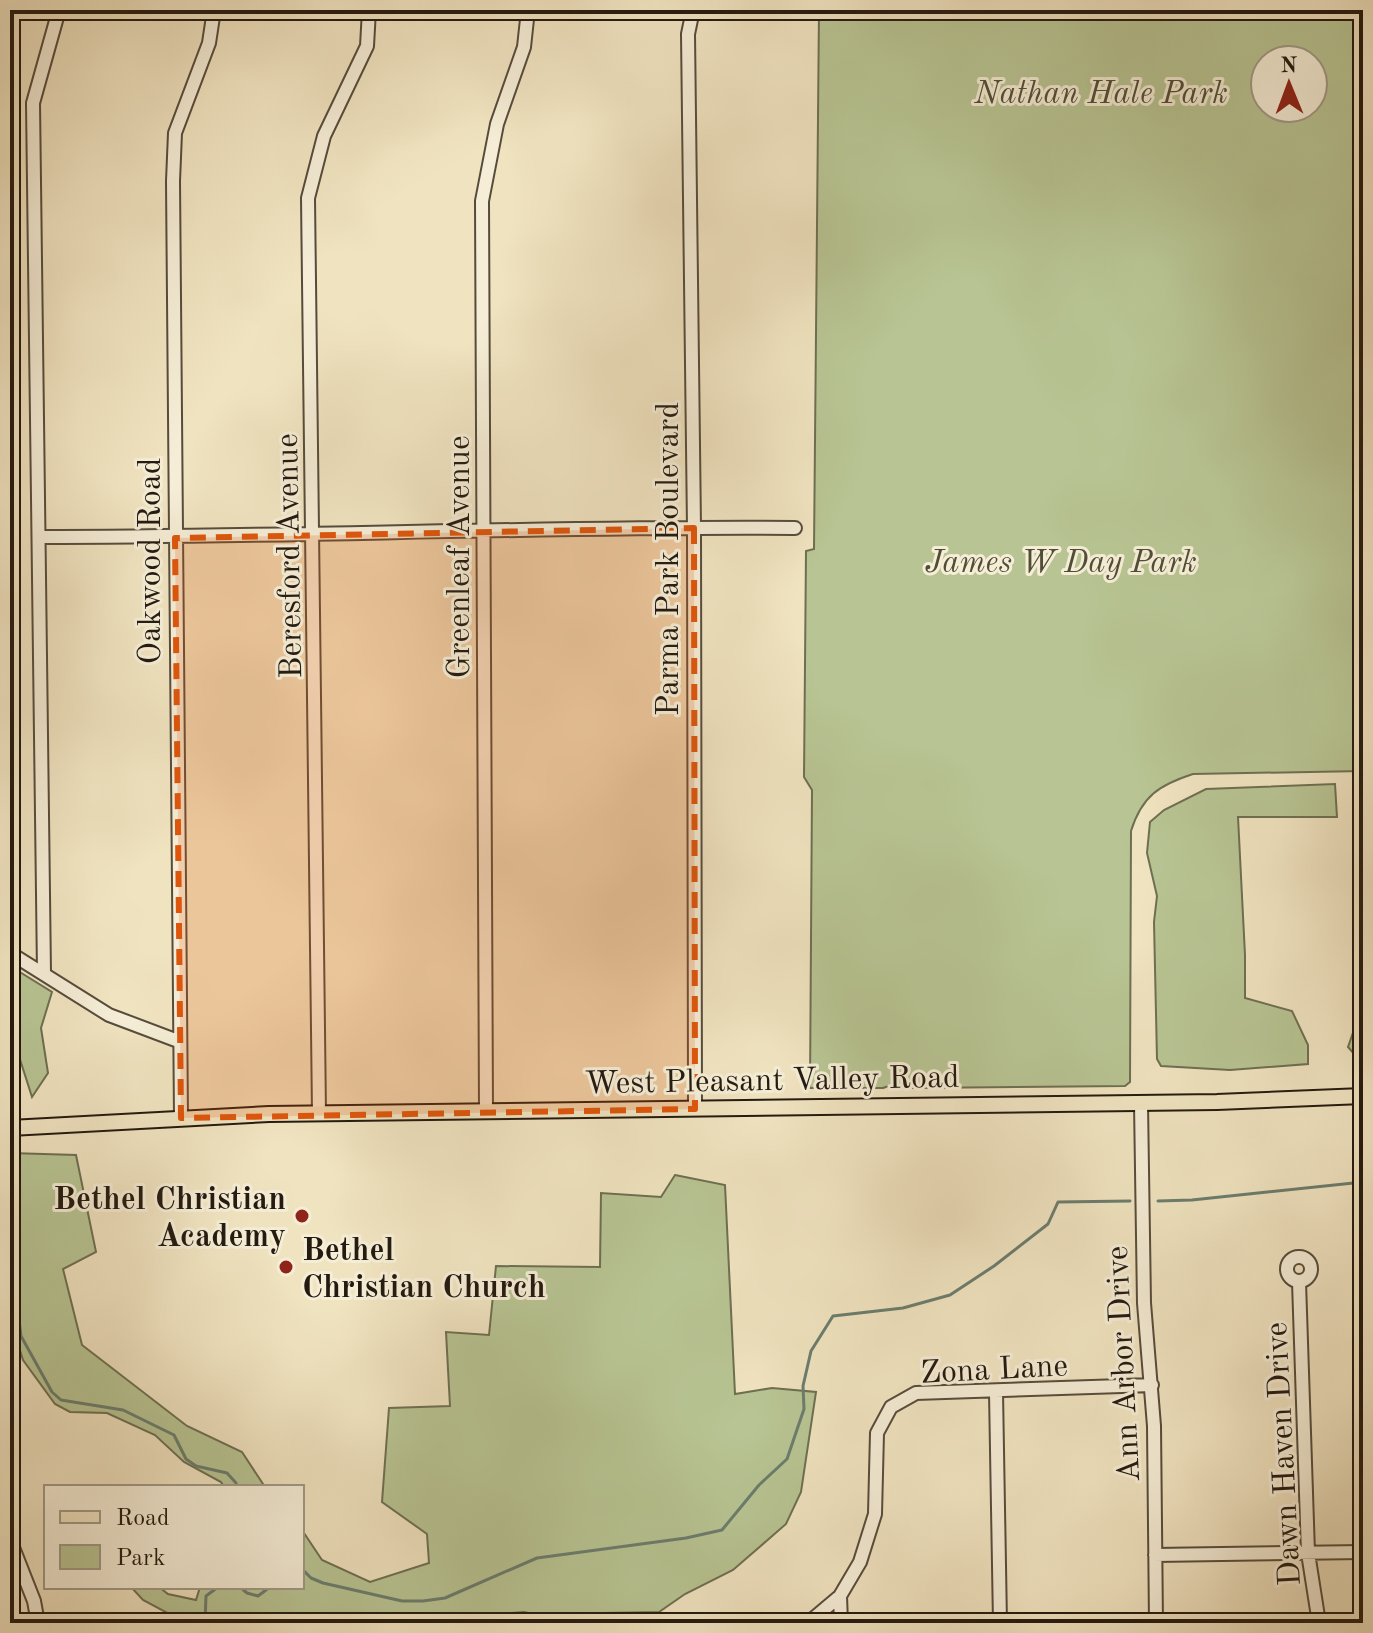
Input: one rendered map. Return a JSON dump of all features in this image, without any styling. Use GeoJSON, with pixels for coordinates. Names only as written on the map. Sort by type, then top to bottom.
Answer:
{"type":"FeatureCollection","features":[{"type":"Feature","properties":{"kind":"main road","name":"West Pleasant Valley Road"},"geometry":{"type":"LineString","coordinates":[[10,1128],[319,1113],[1141,1103],[1363,1096]]}},
{"type":"Feature","properties":{"kind":"street"},"geometry":{"type":"LineString","coordinates":[[44,973],[33,103],[59,10]]}},
{"type":"Feature","properties":{"kind":"street","name":"Oakwood Road"},"geometry":{"type":"LineString","coordinates":[[181,1118],[173,181],[175,133],[209,43],[214,10]]}},
{"type":"Feature","properties":{"kind":"street","name":"Beresford Avenue"},"geometry":{"type":"LineString","coordinates":[[319,1113],[308,198],[324,136],[367,46],[369,10]]}},
{"type":"Feature","properties":{"kind":"street","name":"Greenleaf Avenue"},"geometry":{"type":"LineString","coordinates":[[486,1110],[482,201],[497,124],[524,47],[528,10]]}},
{"type":"Feature","properties":{"kind":"street","name":"Parma Park Boulevard"},"geometry":{"type":"LineString","coordinates":[[693,10],[688,34],[694,528],[695,1109]]}},
{"type":"Feature","properties":{"kind":"street"},"geometry":{"type":"LineString","coordinates":[[39,537],[175,538],[795,528]]}},
{"type":"Feature","properties":{"kind":"street"},"geometry":{"type":"LineString","coordinates":[[10,953],[109,1015],[178,1041]]}},
{"type":"Feature","properties":{"kind":"street","name":"Ann Arbor Drive"},"geometry":{"type":"LineString","coordinates":[[1141,1103],[1143,1294],[1152,1385],[1156,1623]]}},
{"type":"Feature","properties":{"kind":"street","name":"Dawn Haven Drive"},"geometry":{"type":"LineString","coordinates":[[1299,1282],[1308,1553],[1319,1623]]}},
{"type":"Feature","properties":{"kind":"street","name":"Zona Lane"},"geometry":{"type":"LineString","coordinates":[[808,1623],[840,1596],[860,1562],[875,1514],[877,1433],[891,1407],[916,1393],[1152,1385]]}},
{"type":"Feature","properties":{"kind":"street"},"geometry":{"type":"LineString","coordinates":[[996,1392],[1000,1623]]}},
{"type":"Feature","properties":{"kind":"street"},"geometry":{"type":"LineString","coordinates":[[10,1540],[34,1601],[38,1623]]}},
{"type":"Feature","properties":{"kind":"street"},"geometry":{"type":"LineString","coordinates":[[1155,1555],[1363,1552]]}},
{"type":"Feature","properties":{"kind":"street"},"geometry":{"type":"LineString","coordinates":[[840,1596],[841,1623]]}},
{"type":"Feature","properties":{"kind":"highlighted area"},"geometry":{"type":"Polygon","coordinates":[[[694,528],[695,1109],[181,1118],[175,538],[694,528]]]}},
{"type":"Feature","properties":{"kind":"green space","name":"James W Day Park"},"geometry":{"type":"Polygon","coordinates":[[[819,10],[1363,10],[1363,771],[1193,774],[1161,788],[1146,800],[1131,831],[1130,1082],[1125,1086],[810,1088],[812,790],[804,777],[806,551],[814,549],[819,10]]]}},
{"type":"Feature","properties":{"kind":"green space"},"geometry":{"type":"Polygon","coordinates":[[[1335,784],[1337,817],[1238,817],[1245,998],[1292,1011],[1308,1045],[1308,1064],[1230,1070],[1161,1066],[1157,1059],[1154,922],[1157,896],[1147,853],[1150,822],[1164,810],[1206,789],[1335,784]]]}},
{"type":"Feature","properties":{"kind":"green space"},"geometry":{"type":"Polygon","coordinates":[[[10,966],[52,992],[41,1028],[48,1073],[32,1097],[10,1028],[10,966]]]}},
{"type":"Feature","properties":{"kind":"green space"},"geometry":{"type":"Polygon","coordinates":[[[1363,1004],[1363,1064],[1348,1047],[1363,1004]]]}},
{"type":"Feature","properties":{"kind":"green space"},"geometry":{"type":"Polygon","coordinates":[[[10,1153],[76,1155],[96,1252],[63,1269],[82,1345],[187,1426],[242,1452],[264,1485],[223,1485],[184,1462],[155,1435],[107,1413],[70,1412],[55,1404],[23,1360],[10,1319],[10,1153]]]}},
{"type":"Feature","properties":{"kind":"green space"},"geometry":{"type":"Polygon","coordinates":[[[675,1175],[725,1185],[735,1394],[772,1388],[816,1392],[801,1492],[786,1524],[733,1570],[685,1594],[659,1612],[603,1613],[560,1620],[524,1612],[497,1614],[495,1623],[186,1623],[143,1600],[133,1589],[162,1589],[168,1594],[196,1600],[199,1589],[304,1589],[304,1533],[322,1560],[370,1582],[429,1563],[427,1534],[382,1502],[389,1408],[450,1406],[446,1332],[489,1335],[496,1266],[600,1267],[601,1193],[661,1197],[675,1175]]]}},
{"type":"Feature","properties":{"kind":"waterway"},"geometry":{"type":"LineString","coordinates":[[10,1167],[17,1204],[17,1305],[21,1336],[52,1392],[61,1400],[123,1410],[174,1435],[186,1459],[196,1466],[227,1473],[236,1485]]}},
{"type":"Feature","properties":{"kind":"waterway"},"geometry":{"type":"LineString","coordinates":[[1158,1201],[1363,1182]]}},
{"type":"Feature","properties":{"kind":"waterway"},"geometry":{"type":"LineString","coordinates":[[304,1571],[323,1583],[402,1601],[423,1601],[445,1598],[537,1558],[686,1538],[722,1530],[759,1485],[787,1459],[804,1409],[803,1386],[811,1351],[833,1316],[903,1308],[950,1295],[1048,1224],[1058,1202],[1130,1201]]}},
{"type":"Feature","properties":{"kind":"waterway"},"geometry":{"type":"LineString","coordinates":[[205,1623],[206,1596],[215,1589]]}},
{"type":"Feature","properties":{"kind":"waterway"},"geometry":{"type":"LineString","coordinates":[[242,1589],[258,1596],[267,1589]]}},
{"type":"Feature","properties":{"kind":"place","name":"Bethel Christian Academy"},"geometry":{"type":"Point","coordinates":[302,1216]}},
{"type":"Feature","properties":{"kind":"place","name":"Bethel Christian Church"},"geometry":{"type":"Point","coordinates":[286,1267]}},
{"type":"Feature","properties":{"kind":"park label","name":"Nathan Hale Park"},"geometry":{"type":"Point","coordinates":[1101,92]}}]}
